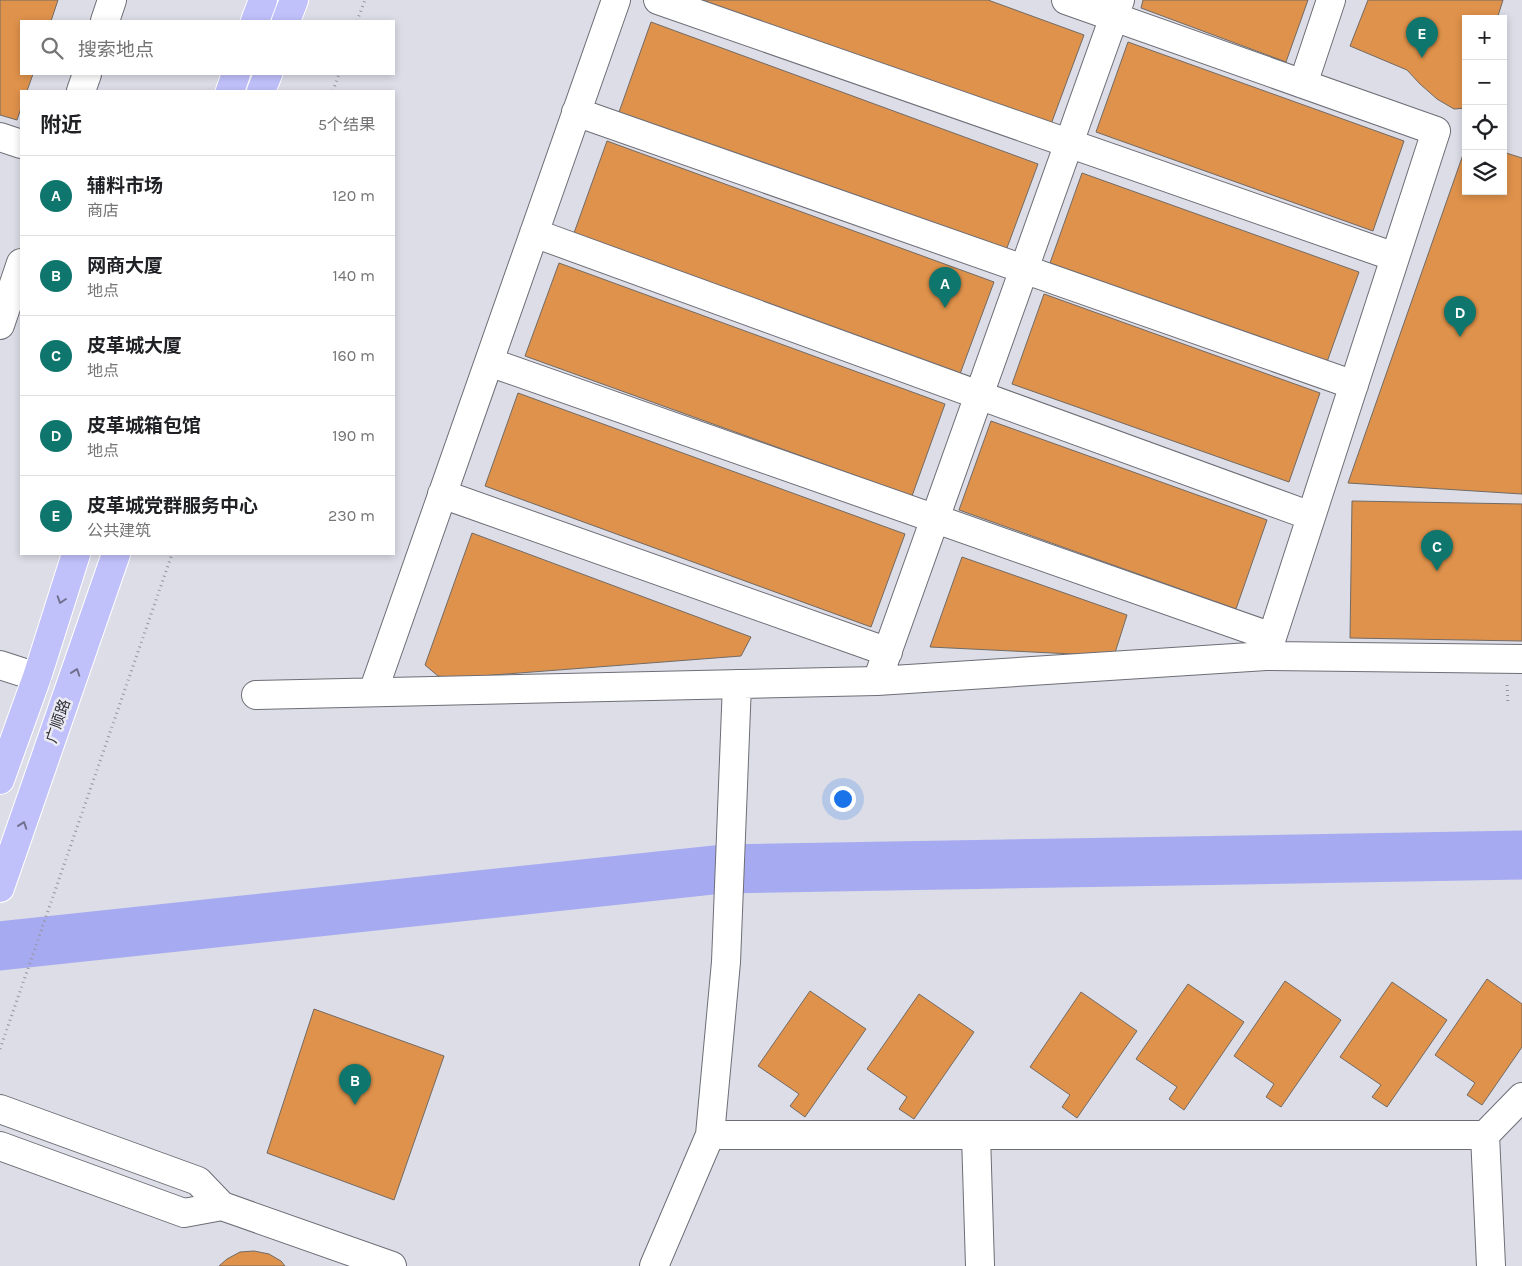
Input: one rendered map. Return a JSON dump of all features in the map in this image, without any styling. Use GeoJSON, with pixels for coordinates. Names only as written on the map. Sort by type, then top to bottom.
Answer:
{"type":"FeatureCollection","features":[{"type":"Feature","properties":{"kind":"main road"},"geometry":{"type":"LineString","coordinates":[[255,20],[263,0]]}},
{"type":"Feature","properties":{"kind":"main road"},"geometry":{"type":"LineString","coordinates":[[286,20],[294,0]]}},
{"type":"Feature","properties":{"kind":"main road"},"geometry":{"type":"LineString","coordinates":[[230,90],[236,75]]}},
{"type":"Feature","properties":{"kind":"main road"},"geometry":{"type":"LineString","coordinates":[[262,90],[268,75]]}},
{"type":"Feature","properties":{"kind":"main road"},"geometry":{"type":"LineString","coordinates":[[0,780],[37,676],[76,555]]}},
{"type":"Feature","properties":{"kind":"main road","name":"广顺路"},"geometry":{"type":"LineString","coordinates":[[3,880],[116,555]]}},
{"type":"Feature","properties":{"kind":"street"},"geometry":{"type":"LineString","coordinates":[[105,20],[112,0]]}},
{"type":"Feature","properties":{"kind":"street"},"geometry":{"type":"LineString","coordinates":[[373,692],[616,0]]}},
{"type":"Feature","properties":{"kind":"street"},"geometry":{"type":"LineString","coordinates":[[658,0],[1395,257]]}},
{"type":"Feature","properties":{"kind":"street"},"geometry":{"type":"LineString","coordinates":[[1066,0],[1117,8],[1303,84],[1436,131],[1269,646]]}},
{"type":"Feature","properties":{"kind":"street"},"geometry":{"type":"LineString","coordinates":[[1303,84],[1331,0]]}},
{"type":"Feature","properties":{"kind":"street"},"geometry":{"type":"LineString","coordinates":[[877,681],[1117,8]]}},
{"type":"Feature","properties":{"kind":"street"},"geometry":{"type":"LineString","coordinates":[[81,90],[87,75]]}},
{"type":"Feature","properties":{"kind":"street"},"geometry":{"type":"LineString","coordinates":[[576,112],[1354,385]]}},
{"type":"Feature","properties":{"kind":"street"},"geometry":{"type":"LineString","coordinates":[[0,137],[20,144]]}},
{"type":"Feature","properties":{"kind":"street"},"geometry":{"type":"LineString","coordinates":[[534,233],[1311,516]]}},
{"type":"Feature","properties":{"kind":"street"},"geometry":{"type":"LineString","coordinates":[[0,325],[20,266]]}},
{"type":"Feature","properties":{"kind":"street"},"geometry":{"type":"LineString","coordinates":[[489,362],[935,518],[1269,646]]}},
{"type":"Feature","properties":{"kind":"street"},"geometry":{"type":"LineString","coordinates":[[442,494],[888,652]]}},
{"type":"Feature","properties":{"kind":"street"},"geometry":{"type":"LineString","coordinates":[[256,695],[877,681],[1269,646],[1522,659]]}},
{"type":"Feature","properties":{"kind":"street"},"geometry":{"type":"LineString","coordinates":[[0,665],[37,676]]}},
{"type":"Feature","properties":{"kind":"street"},"geometry":{"type":"LineString","coordinates":[[654,1266],[710,1135],[726,962],[738,684]]}},
{"type":"Feature","properties":{"kind":"street"},"geometry":{"type":"LineString","coordinates":[[710,1135],[1485,1135],[1522,1097]]}},
{"type":"Feature","properties":{"kind":"street"},"geometry":{"type":"LineString","coordinates":[[0,1109],[198,1181],[222,1206],[357,1260],[392,1266]]}},
{"type":"Feature","properties":{"kind":"street"},"geometry":{"type":"LineString","coordinates":[[976,1134],[980,1266]]}},
{"type":"Feature","properties":{"kind":"street"},"geometry":{"type":"LineString","coordinates":[[1485,1135],[1491,1266]]}},
{"type":"Feature","properties":{"kind":"street"},"geometry":{"type":"LineString","coordinates":[[0,1146],[184,1213],[222,1206]]}},
{"type":"Feature","properties":{"kind":"path"},"geometry":{"type":"LineString","coordinates":[[357,20],[365,0]]}},
{"type":"Feature","properties":{"kind":"path"},"geometry":{"type":"LineString","coordinates":[[333,90],[339,75]]}},
{"type":"Feature","properties":{"kind":"path"},"geometry":{"type":"LineString","coordinates":[[0,1049],[172,555]]}},
{"type":"Feature","properties":{"kind":"building"},"geometry":{"type":"Polygon","coordinates":[[[0,0],[58,0],[51,20],[20,20],[20,75],[33,75],[27,90],[20,90],[20,111],[17,120],[0,115],[0,0]]]}},
{"type":"Feature","properties":{"kind":"building"},"geometry":{"type":"Polygon","coordinates":[[[702,0],[988,0],[1084,35],[1050,127],[702,0]]]}},
{"type":"Feature","properties":{"kind":"building"},"geometry":{"type":"Polygon","coordinates":[[[1143,0],[1308,0],[1286,62],[1141,8],[1143,0]]]}},
{"type":"Feature","properties":{"kind":"building"},"geometry":{"type":"Polygon","coordinates":[[[1368,0],[1503,0],[1498,15],[1462,15],[1462,108],[1454,109],[1437,99],[1407,70],[1350,46],[1368,0]]]}},
{"type":"Feature","properties":{"kind":"building"},"geometry":{"type":"Polygon","coordinates":[[[651,22],[1038,164],[1004,256],[618,115],[651,22]]]}},
{"type":"Feature","properties":{"kind":"building"},"geometry":{"type":"Polygon","coordinates":[[[1128,42],[1404,141],[1373,231],[1096,132],[1128,42]]]}},
{"type":"Feature","properties":{"kind":"building"},"geometry":{"type":"Polygon","coordinates":[[[607,141],[994,282],[960,374],[574,233],[607,141]]]}},
{"type":"Feature","properties":{"kind":"building"},"geometry":{"type":"Polygon","coordinates":[[[1507,153],[1522,158],[1522,494],[1348,483],[1462,157],[1462,195],[1507,195],[1507,153]]]}},
{"type":"Feature","properties":{"kind":"building"},"geometry":{"type":"Polygon","coordinates":[[[1082,173],[1359,272],[1327,362],[1050,263],[1082,173]]]}},
{"type":"Feature","properties":{"kind":"building"},"geometry":{"type":"Polygon","coordinates":[[[559,263],[945,404],[912,496],[525,356],[559,263]]]}},
{"type":"Feature","properties":{"kind":"building"},"geometry":{"type":"Polygon","coordinates":[[[1044,294],[1320,393],[1289,482],[1012,384],[1044,294]]]}},
{"type":"Feature","properties":{"kind":"building"},"geometry":{"type":"Polygon","coordinates":[[[518,393],[905,534],[871,627],[485,486],[518,393]]]}},
{"type":"Feature","properties":{"kind":"building"},"geometry":{"type":"Polygon","coordinates":[[[991,421],[1267,520],[1236,609],[959,510],[991,421]]]}},
{"type":"Feature","properties":{"kind":"building"},"geometry":{"type":"Polygon","coordinates":[[[1352,501],[1522,504],[1522,641],[1350,638],[1352,501]]]}},
{"type":"Feature","properties":{"kind":"building"},"geometry":{"type":"Polygon","coordinates":[[[472,533],[751,637],[741,656],[454,678],[438,676],[425,665],[472,533]]]}},
{"type":"Feature","properties":{"kind":"building"},"geometry":{"type":"Polygon","coordinates":[[[962,557],[1127,615],[1114,656],[930,647],[962,557]]]}},
{"type":"Feature","properties":{"kind":"building"},"geometry":{"type":"Polygon","coordinates":[[[1487,979],[1522,1004],[1522,1047],[1482,1105],[1467,1095],[1475,1083],[1435,1055],[1487,979]]]}},
{"type":"Feature","properties":{"kind":"building"},"geometry":{"type":"Polygon","coordinates":[[[1285,981],[1341,1020],[1281,1107],[1266,1097],[1274,1084],[1234,1056],[1285,981]]]}},
{"type":"Feature","properties":{"kind":"building"},"geometry":{"type":"Polygon","coordinates":[[[1392,982],[1447,1020],[1387,1107],[1372,1097],[1381,1085],[1340,1057],[1392,982]]]}},
{"type":"Feature","properties":{"kind":"building"},"geometry":{"type":"Polygon","coordinates":[[[1188,984],[1244,1022],[1184,1110],[1169,1099],[1177,1087],[1136,1059],[1188,984]]]}},
{"type":"Feature","properties":{"kind":"building"},"geometry":{"type":"Polygon","coordinates":[[[810,991],[866,1029],[805,1117],[790,1106],[799,1094],[758,1066],[810,991]]]}},
{"type":"Feature","properties":{"kind":"building"},"geometry":{"type":"Polygon","coordinates":[[[1081,992],[1137,1031],[1077,1118],[1062,1107],[1070,1095],[1030,1067],[1081,992]]]}},
{"type":"Feature","properties":{"kind":"building"},"geometry":{"type":"Polygon","coordinates":[[[919,994],[974,1032],[914,1119],[899,1109],[907,1097],[867,1069],[919,994]]]}},
{"type":"Feature","properties":{"kind":"building"},"geometry":{"type":"Polygon","coordinates":[[[314,1009],[444,1056],[394,1200],[267,1153],[314,1009]]]}},
{"type":"Feature","properties":{"kind":"building"},"geometry":{"type":"Polygon","coordinates":[[[254,1251],[269,1254],[281,1261],[285,1266],[219,1266],[240,1252],[254,1251]]]}},
{"type":"Feature","properties":{"kind":"waterway"},"geometry":{"type":"LineString","coordinates":[[0,946],[723,869],[1522,855]]}},
{"type":"Feature","properties":{"kind":"place","name":"皮革城党群服务中心"},"geometry":{"type":"Point","coordinates":[1422,58]}},
{"type":"Feature","properties":{"kind":"place","name":"辅料市场"},"geometry":{"type":"Point","coordinates":[945,308]}},
{"type":"Feature","properties":{"kind":"place","name":"皮革城箱包馆"},"geometry":{"type":"Point","coordinates":[1460,337]}},
{"type":"Feature","properties":{"kind":"place","name":"皮革城大厦"},"geometry":{"type":"Point","coordinates":[1437,571]}},
{"type":"Feature","properties":{"kind":"place","name":"网商大厦"},"geometry":{"type":"Point","coordinates":[355,1105]}}]}
